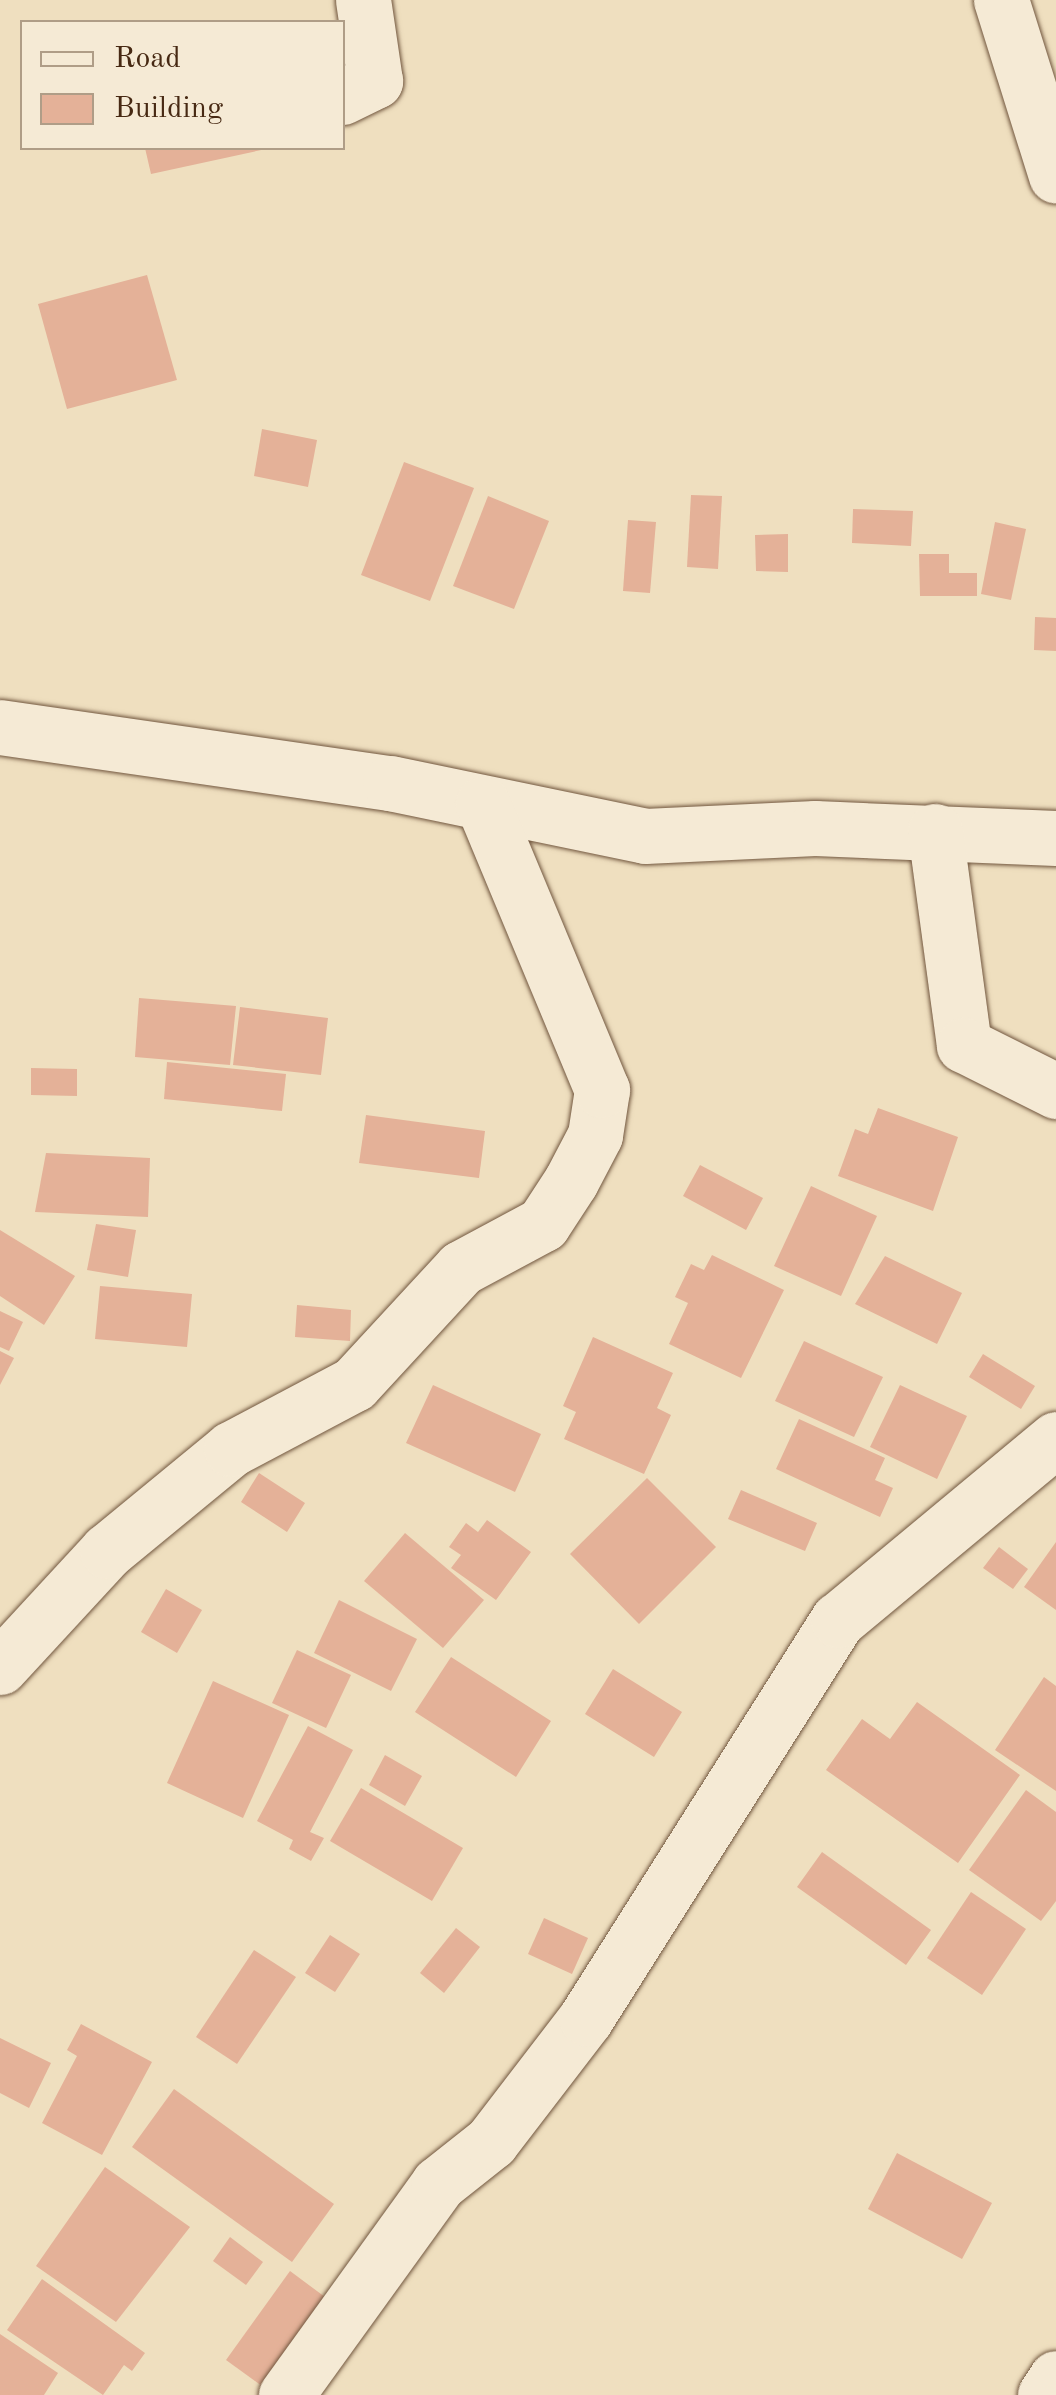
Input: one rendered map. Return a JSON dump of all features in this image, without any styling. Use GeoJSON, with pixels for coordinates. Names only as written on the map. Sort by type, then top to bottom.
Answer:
{"type":"FeatureCollection","features":[{"type":"Feature","properties":{"kind":"street"},"geometry":{"type":"LineString","coordinates":[[345,96],[376,81],[363,0]]}},
{"type":"Feature","properties":{"kind":"street"},"geometry":{"type":"LineString","coordinates":[[1001,0],[1056,176]]}},
{"type":"Feature","properties":{"kind":"street"},"geometry":{"type":"LineString","coordinates":[[0,727],[390,783],[644,836],[815,828],[1056,838]]}},
{"type":"Feature","properties":{"kind":"street"},"geometry":{"type":"LineString","coordinates":[[0,1667],[106,1550],[231,1449],[354,1384],[461,1268],[542,1224],[570,1181],[595,1135],[602,1090],[483,804]]}},
{"type":"Feature","properties":{"kind":"street"},"geometry":{"type":"LineString","coordinates":[[935,832],[964,1045],[1056,1091]]}},
{"type":"Feature","properties":{"kind":"street"},"geometry":{"type":"LineString","coordinates":[[286,2395],[438,2184],[490,2142],[586,2018],[838,1620],[1056,1439]]}},
{"type":"Feature","properties":{"kind":"street"},"geometry":{"type":"LineString","coordinates":[[1045,2395],[1056,2378]]}},
{"type":"Feature","properties":{"kind":"building"},"geometry":{"type":"Polygon","coordinates":[[[145,150],[261,150],[151,174],[145,150]]]}},
{"type":"Feature","properties":{"kind":"building"},"geometry":{"type":"Polygon","coordinates":[[[147,275],[177,380],[67,409],[38,304],[147,275]]]}},
{"type":"Feature","properties":{"kind":"building"},"geometry":{"type":"Polygon","coordinates":[[[262,429],[317,440],[308,487],[254,476],[262,429]]]}},
{"type":"Feature","properties":{"kind":"building"},"geometry":{"type":"Polygon","coordinates":[[[404,462],[474,488],[430,601],[361,575],[404,462]]]}},
{"type":"Feature","properties":{"kind":"building"},"geometry":{"type":"Polygon","coordinates":[[[691,495],[722,496],[718,569],[687,567],[691,495]]]}},
{"type":"Feature","properties":{"kind":"building"},"geometry":{"type":"Polygon","coordinates":[[[488,496],[549,521],[514,609],[453,586],[488,496]]]}},
{"type":"Feature","properties":{"kind":"building"},"geometry":{"type":"Polygon","coordinates":[[[853,509],[913,511],[911,546],[852,543],[853,509]]]}},
{"type":"Feature","properties":{"kind":"building"},"geometry":{"type":"Polygon","coordinates":[[[628,520],[656,522],[650,593],[623,591],[628,520]]]}},
{"type":"Feature","properties":{"kind":"building"},"geometry":{"type":"Polygon","coordinates":[[[995,522],[1026,529],[1011,600],[981,594],[995,522]]]}},
{"type":"Feature","properties":{"kind":"building"},"geometry":{"type":"Polygon","coordinates":[[[788,534],[788,572],[756,571],[755,535],[788,534]]]}},
{"type":"Feature","properties":{"kind":"building"},"geometry":{"type":"Polygon","coordinates":[[[919,554],[949,554],[949,573],[977,573],[977,596],[920,596],[919,554]]]}},
{"type":"Feature","properties":{"kind":"building"},"geometry":{"type":"Polygon","coordinates":[[[1035,617],[1056,618],[1056,651],[1034,650],[1035,617]]]}},
{"type":"Feature","properties":{"kind":"building"},"geometry":{"type":"Polygon","coordinates":[[[139,998],[236,1006],[230,1065],[135,1057],[139,998]]]}},
{"type":"Feature","properties":{"kind":"building"},"geometry":{"type":"Polygon","coordinates":[[[240,1007],[328,1018],[321,1075],[233,1065],[240,1007]]]}},
{"type":"Feature","properties":{"kind":"building"},"geometry":{"type":"Polygon","coordinates":[[[167,1062],[286,1074],[282,1111],[164,1099],[167,1062]]]}},
{"type":"Feature","properties":{"kind":"building"},"geometry":{"type":"Polygon","coordinates":[[[31,1068],[77,1069],[77,1096],[31,1095],[31,1068]]]}},
{"type":"Feature","properties":{"kind":"building"},"geometry":{"type":"Polygon","coordinates":[[[878,1108],[958,1137],[933,1211],[838,1176],[855,1129],[868,1134],[878,1108]]]}},
{"type":"Feature","properties":{"kind":"building"},"geometry":{"type":"Polygon","coordinates":[[[366,1115],[485,1131],[479,1178],[359,1163],[366,1115]]]}},
{"type":"Feature","properties":{"kind":"building"},"geometry":{"type":"Polygon","coordinates":[[[46,1153],[150,1158],[148,1217],[35,1212],[46,1153]]]}},
{"type":"Feature","properties":{"kind":"building"},"geometry":{"type":"Polygon","coordinates":[[[700,1165],[763,1198],[746,1230],[683,1196],[700,1165]]]}},
{"type":"Feature","properties":{"kind":"building"},"geometry":{"type":"Polygon","coordinates":[[[811,1186],[877,1216],[841,1296],[774,1266],[811,1186]]]}},
{"type":"Feature","properties":{"kind":"building"},"geometry":{"type":"Polygon","coordinates":[[[96,1224],[136,1230],[128,1277],[87,1270],[96,1224]]]}},
{"type":"Feature","properties":{"kind":"building"},"geometry":{"type":"Polygon","coordinates":[[[0,1230],[75,1276],[44,1325],[0,1296],[0,1230]]]}},
{"type":"Feature","properties":{"kind":"building"},"geometry":{"type":"Polygon","coordinates":[[[712,1255],[784,1290],[741,1378],[669,1344],[688,1303],[675,1297],[691,1264],[704,1270],[712,1255]]]}},
{"type":"Feature","properties":{"kind":"building"},"geometry":{"type":"Polygon","coordinates":[[[885,1256],[962,1293],[937,1344],[855,1304],[885,1256]]]}},
{"type":"Feature","properties":{"kind":"building"},"geometry":{"type":"Polygon","coordinates":[[[100,1286],[192,1294],[187,1347],[95,1339],[100,1286]]]}},
{"type":"Feature","properties":{"kind":"building"},"geometry":{"type":"Polygon","coordinates":[[[297,1305],[351,1310],[350,1341],[295,1337],[297,1305]]]}},
{"type":"Feature","properties":{"kind":"building"},"geometry":{"type":"Polygon","coordinates":[[[0,1311],[23,1322],[9,1351],[0,1347],[0,1311]]]}},
{"type":"Feature","properties":{"kind":"building"},"geometry":{"type":"Polygon","coordinates":[[[593,1337],[673,1373],[657,1408],[671,1415],[644,1474],[564,1439],[576,1412],[563,1406],[593,1337]]]}},
{"type":"Feature","properties":{"kind":"building"},"geometry":{"type":"Polygon","coordinates":[[[804,1341],[883,1377],[854,1437],[775,1401],[804,1341]]]}},
{"type":"Feature","properties":{"kind":"building"},"geometry":{"type":"Polygon","coordinates":[[[0,1351],[14,1358],[0,1385],[0,1351]]]}},
{"type":"Feature","properties":{"kind":"building"},"geometry":{"type":"Polygon","coordinates":[[[983,1354],[1035,1386],[1021,1409],[969,1377],[983,1354]]]}},
{"type":"Feature","properties":{"kind":"building"},"geometry":{"type":"Polygon","coordinates":[[[433,1385],[541,1434],[515,1492],[406,1443],[433,1385]]]}},
{"type":"Feature","properties":{"kind":"building"},"geometry":{"type":"Polygon","coordinates":[[[900,1385],[967,1416],[937,1479],[870,1447],[900,1385]]]}},
{"type":"Feature","properties":{"kind":"building"},"geometry":{"type":"Polygon","coordinates":[[[799,1419],[885,1458],[875,1480],[893,1488],[880,1517],[776,1469],[799,1419]]]}},
{"type":"Feature","properties":{"kind":"building"},"geometry":{"type":"Polygon","coordinates":[[[259,1473],[305,1503],[287,1532],[241,1502],[259,1473]]]}},
{"type":"Feature","properties":{"kind":"building"},"geometry":{"type":"Polygon","coordinates":[[[647,1478],[716,1547],[639,1624],[570,1554],[647,1478]]]}},
{"type":"Feature","properties":{"kind":"building"},"geometry":{"type":"Polygon","coordinates":[[[741,1490],[817,1523],[805,1551],[728,1519],[741,1490]]]}},
{"type":"Feature","properties":{"kind":"building"},"geometry":{"type":"Polygon","coordinates":[[[487,1520],[531,1552],[496,1600],[451,1568],[461,1555],[449,1547],[466,1523],[478,1532],[487,1520]]]}},
{"type":"Feature","properties":{"kind":"building"},"geometry":{"type":"Polygon","coordinates":[[[405,1533],[484,1600],[443,1648],[364,1581],[405,1533]]]}},
{"type":"Feature","properties":{"kind":"building"},"geometry":{"type":"Polygon","coordinates":[[[1056,1542],[1056,1610],[1024,1587],[1056,1542]]]}},
{"type":"Feature","properties":{"kind":"building"},"geometry":{"type":"Polygon","coordinates":[[[999,1547],[1028,1569],[1013,1589],[983,1568],[999,1547]]]}},
{"type":"Feature","properties":{"kind":"building"},"geometry":{"type":"Polygon","coordinates":[[[166,1589],[202,1610],[177,1653],[141,1632],[166,1589]]]}},
{"type":"Feature","properties":{"kind":"building"},"geometry":{"type":"Polygon","coordinates":[[[339,1600],[417,1639],[391,1691],[314,1653],[339,1600]]]}},
{"type":"Feature","properties":{"kind":"building"},"geometry":{"type":"Polygon","coordinates":[[[297,1650],[351,1675],[326,1728],[272,1703],[297,1650]]]}},
{"type":"Feature","properties":{"kind":"building"},"geometry":{"type":"Polygon","coordinates":[[[451,1657],[551,1721],[516,1777],[415,1712],[451,1657]]]}},
{"type":"Feature","properties":{"kind":"building"},"geometry":{"type":"Polygon","coordinates":[[[613,1669],[682,1712],[654,1757],[585,1714],[613,1669]]]}},
{"type":"Feature","properties":{"kind":"building"},"geometry":{"type":"Polygon","coordinates":[[[1044,1677],[1056,1686],[1056,1791],[995,1750],[1044,1677]]]}},
{"type":"Feature","properties":{"kind":"building"},"geometry":{"type":"Polygon","coordinates":[[[213,1681],[289,1715],[243,1818],[167,1783],[213,1681]]]}},
{"type":"Feature","properties":{"kind":"building"},"geometry":{"type":"Polygon","coordinates":[[[917,1702],[1020,1775],[958,1863],[826,1770],[862,1719],[890,1739],[917,1702]]]}},
{"type":"Feature","properties":{"kind":"building"},"geometry":{"type":"Polygon","coordinates":[[[308,1726],[353,1750],[310,1832],[324,1838],[311,1861],[289,1849],[293,1840],[257,1821],[308,1726]]]}},
{"type":"Feature","properties":{"kind":"building"},"geometry":{"type":"Polygon","coordinates":[[[385,1755],[422,1776],[405,1806],[369,1785],[385,1755]]]}},
{"type":"Feature","properties":{"kind":"building"},"geometry":{"type":"Polygon","coordinates":[[[361,1788],[463,1848],[432,1901],[330,1841],[361,1788]]]}},
{"type":"Feature","properties":{"kind":"building"},"geometry":{"type":"Polygon","coordinates":[[[1026,1790],[1056,1812],[1056,1901],[1041,1921],[969,1870],[1026,1790]]]}},
{"type":"Feature","properties":{"kind":"building"},"geometry":{"type":"Polygon","coordinates":[[[822,1852],[931,1930],[906,1965],[797,1887],[822,1852]]]}},
{"type":"Feature","properties":{"kind":"building"},"geometry":{"type":"Polygon","coordinates":[[[971,1892],[1026,1929],[982,1995],[927,1958],[971,1892]]]}},
{"type":"Feature","properties":{"kind":"building"},"geometry":{"type":"Polygon","coordinates":[[[544,1918],[588,1938],[572,1974],[528,1954],[544,1918]]]}},
{"type":"Feature","properties":{"kind":"building"},"geometry":{"type":"Polygon","coordinates":[[[456,1928],[480,1947],[444,1993],[420,1973],[456,1928]]]}},
{"type":"Feature","properties":{"kind":"building"},"geometry":{"type":"Polygon","coordinates":[[[330,1935],[360,1954],[335,1992],[305,1973],[330,1935]]]}},
{"type":"Feature","properties":{"kind":"building"},"geometry":{"type":"Polygon","coordinates":[[[254,1950],[296,1977],[237,2064],[196,2037],[254,1950]]]}},
{"type":"Feature","properties":{"kind":"building"},"geometry":{"type":"Polygon","coordinates":[[[81,2024],[152,2062],[102,2155],[42,2123],[77,2056],[67,2050],[81,2024]]]}},
{"type":"Feature","properties":{"kind":"building"},"geometry":{"type":"Polygon","coordinates":[[[0,2038],[51,2063],[29,2108],[0,2093],[0,2038]]]}},
{"type":"Feature","properties":{"kind":"building"},"geometry":{"type":"Polygon","coordinates":[[[174,2089],[334,2204],[292,2262],[132,2147],[174,2089]]]}},
{"type":"Feature","properties":{"kind":"building"},"geometry":{"type":"Polygon","coordinates":[[[897,2153],[992,2203],[962,2259],[868,2209],[897,2153]]]}},
{"type":"Feature","properties":{"kind":"building"},"geometry":{"type":"Polygon","coordinates":[[[105,2167],[190,2227],[116,2322],[36,2266],[105,2167]]]}},
{"type":"Feature","properties":{"kind":"building"},"geometry":{"type":"Polygon","coordinates":[[[230,2237],[263,2262],[246,2285],[213,2261],[230,2237]]]}},
{"type":"Feature","properties":{"kind":"building"},"geometry":{"type":"Polygon","coordinates":[[[290,2271],[325,2297],[262,2386],[226,2360],[290,2271]]]}},
{"type":"Feature","properties":{"kind":"building"},"geometry":{"type":"Polygon","coordinates":[[[42,2279],[145,2353],[132,2371],[124,2365],[103,2395],[7,2330],[42,2279]]]}},
{"type":"Feature","properties":{"kind":"building"},"geometry":{"type":"Polygon","coordinates":[[[0,2334],[58,2373],[44,2395],[0,2395],[0,2334]]]}}]}
